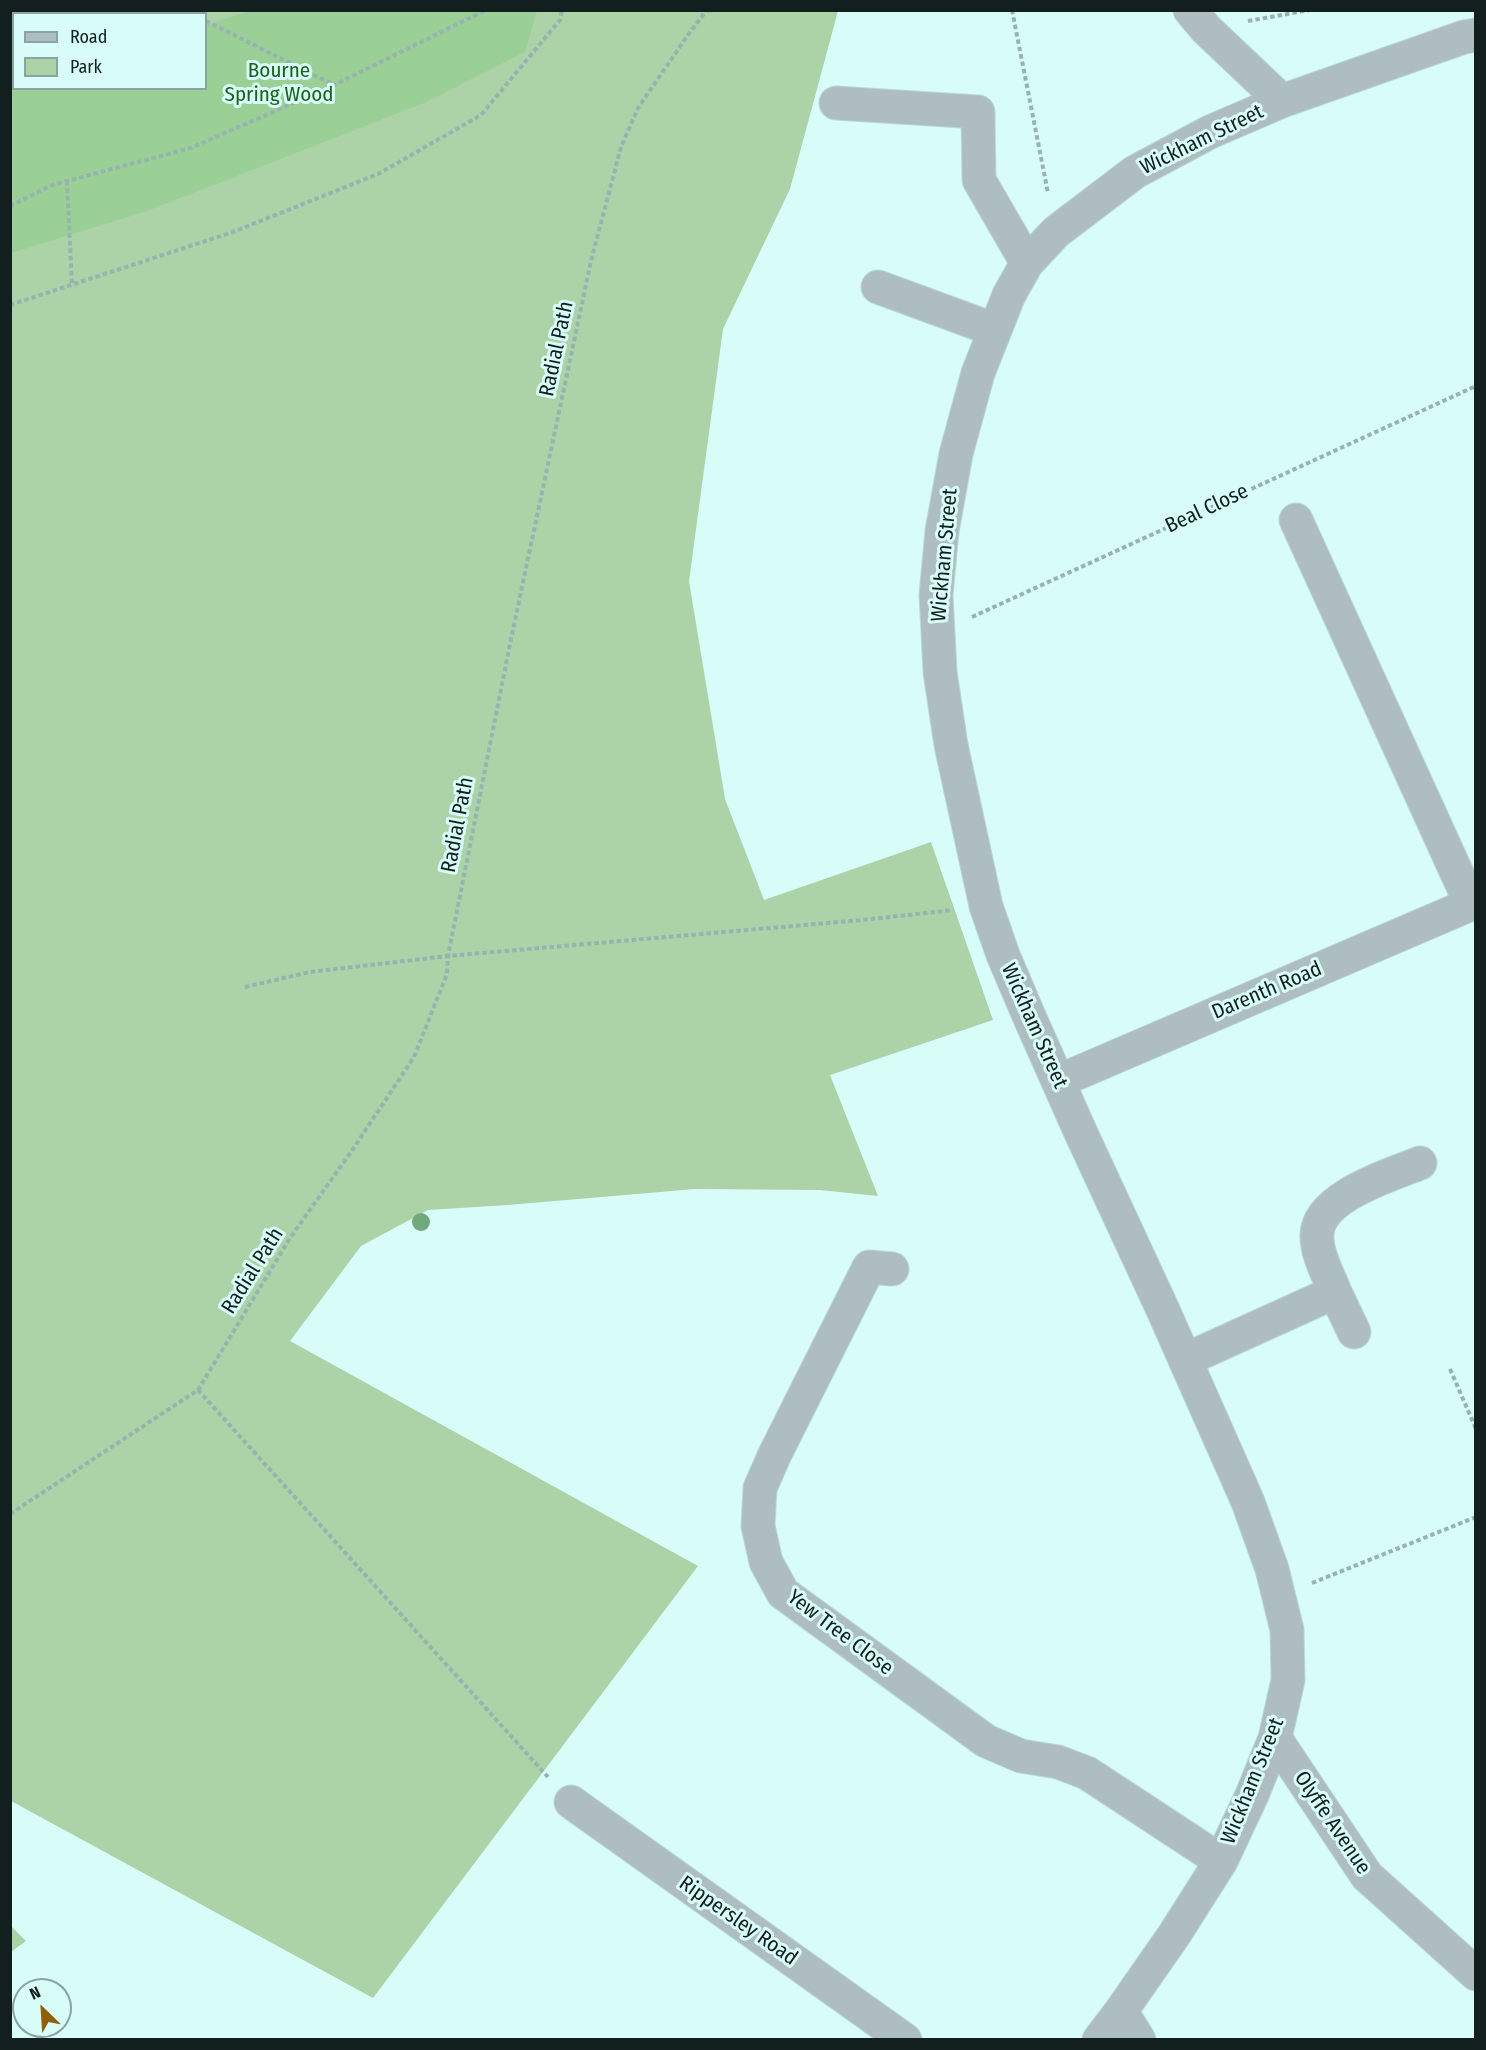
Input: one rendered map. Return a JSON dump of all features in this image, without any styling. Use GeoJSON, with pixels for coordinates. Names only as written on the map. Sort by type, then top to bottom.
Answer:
{"type":"FeatureCollection","features":[{"type":"Feature","properties":{"kind":"street"},"geometry":{"type":"LineString","coordinates":[[1198,20],[1282,100]]}},
{"type":"Feature","properties":{"kind":"street","name":"Wickham Street"},"geometry":{"type":"LineString","coordinates":[[1099,2040],[1173,1935],[1221,1860],[1252,1795],[1275,1738],[1288,1680],[1287,1630],[1272,1569],[1248,1502],[1007,965],[986,906],[951,745],[940,672],[936,595],[942,531],[956,454],[978,373],[1009,295],[1027,263],[1056,232],[1136,172],[1210,132],[1282,100],[1466,28]]}},
{"type":"Feature","properties":{"kind":"street"},"geometry":{"type":"LineString","coordinates":[[836,103],[978,112],[979,180],[1027,263]]}},
{"type":"Feature","properties":{"kind":"street"},"geometry":{"type":"LineString","coordinates":[[878,287],[995,330]]}},
{"type":"Feature","properties":{"kind":"street"},"geometry":{"type":"LineString","coordinates":[[1296,520],[1473,903]]}},
{"type":"Feature","properties":{"kind":"street","name":"Darenth Road"},"geometry":{"type":"LineString","coordinates":[[1059,1081],[1473,903]]}},
{"type":"Feature","properties":{"kind":"street"},"geometry":{"type":"LineString","coordinates":[[1354,1332],[1335,1292],[1318,1247],[1318,1226],[1334,1204],[1353,1192],[1420,1163]]}},
{"type":"Feature","properties":{"kind":"street","name":"Yew Tree Close"},"geometry":{"type":"LineString","coordinates":[[892,1269],[869,1267],[760,1488],[758,1526],[766,1562],[783,1593],[986,1741],[1021,1756],[1058,1761],[1088,1773],[1221,1860]]}},
{"type":"Feature","properties":{"kind":"street"},"geometry":{"type":"LineString","coordinates":[[1185,1360],[1335,1292]]}},
{"type":"Feature","properties":{"kind":"street","name":"Olyffe Avenue"},"geometry":{"type":"LineString","coordinates":[[1275,1738],[1366,1876],[1476,1974]]}},
{"type":"Feature","properties":{"kind":"street","name":"Rippersley Road"},"geometry":{"type":"LineString","coordinates":[[571,1802],[905,2040]]}},
{"type":"Feature","properties":{"kind":"street"},"geometry":{"type":"LineString","coordinates":[[1121,2011],[1139,2040]]}},
{"type":"Feature","properties":{"kind":"path"},"geometry":{"type":"LineString","coordinates":[[189,12],[196,10]]}},
{"type":"Feature","properties":{"kind":"path"},"geometry":{"type":"LineString","coordinates":[[10,206],[52,185],[191,148],[334,85],[486,10]]}},
{"type":"Feature","properties":{"kind":"path"},"geometry":{"type":"LineString","coordinates":[[10,305],[233,232],[378,174],[481,115],[560,20],[562,10]]}},
{"type":"Feature","properties":{"kind":"path","name":"Radial Path"},"geometry":{"type":"LineString","coordinates":[[10,1514],[198,1390],[290,1238],[414,1057],[447,974],[448,956],[511,639],[591,261],[621,147],[638,108],[707,10]]}},
{"type":"Feature","properties":{"kind":"path"},"geometry":{"type":"LineString","coordinates":[[1012,10],[1056,232]]}},
{"type":"Feature","properties":{"kind":"path"},"geometry":{"type":"LineString","coordinates":[[1198,20],[1310,10]]}},
{"type":"Feature","properties":{"kind":"path"},"geometry":{"type":"LineString","coordinates":[[207,22],[334,85]]}},
{"type":"Feature","properties":{"kind":"path"},"geometry":{"type":"LineString","coordinates":[[67,181],[72,286]]}},
{"type":"Feature","properties":{"kind":"path","name":"Beal Close"},"geometry":{"type":"LineString","coordinates":[[938,632],[1476,386]]}},
{"type":"Feature","properties":{"kind":"path"},"geometry":{"type":"LineString","coordinates":[[244,987],[310,972],[448,956],[862,920],[986,906]]}},
{"type":"Feature","properties":{"kind":"path"},"geometry":{"type":"LineString","coordinates":[[1450,1370],[1476,1429]]}},
{"type":"Feature","properties":{"kind":"path"},"geometry":{"type":"LineString","coordinates":[[198,1390],[571,1802]]}},
{"type":"Feature","properties":{"kind":"path"},"geometry":{"type":"LineString","coordinates":[[1349,1568],[1476,1517]]}},
{"type":"Feature","properties":{"kind":"green space","name":"Bourne Spring Wood"},"geometry":{"type":"Polygon","coordinates":[[[253,10],[537,11],[525,52],[424,103],[147,211],[11,253],[11,90],[207,90],[207,25],[253,10]]]}},
{"type":"Feature","properties":{"kind":"green space"},"geometry":{"type":"Polygon","coordinates":[[[11,11],[838,11],[790,189],[723,329],[689,581],[725,799],[764,900],[931,842],[993,1020],[830,1075],[878,1196],[820,1190],[695,1189],[428,1210],[361,1246],[290,1341],[698,1566],[373,1998],[11,1801],[11,11]]]}},
{"type":"Feature","properties":{"kind":"green space"},"geometry":{"type":"Polygon","coordinates":[[[10,1925],[26,1941],[11,1952],[10,1952],[10,1925]]]}}]}
